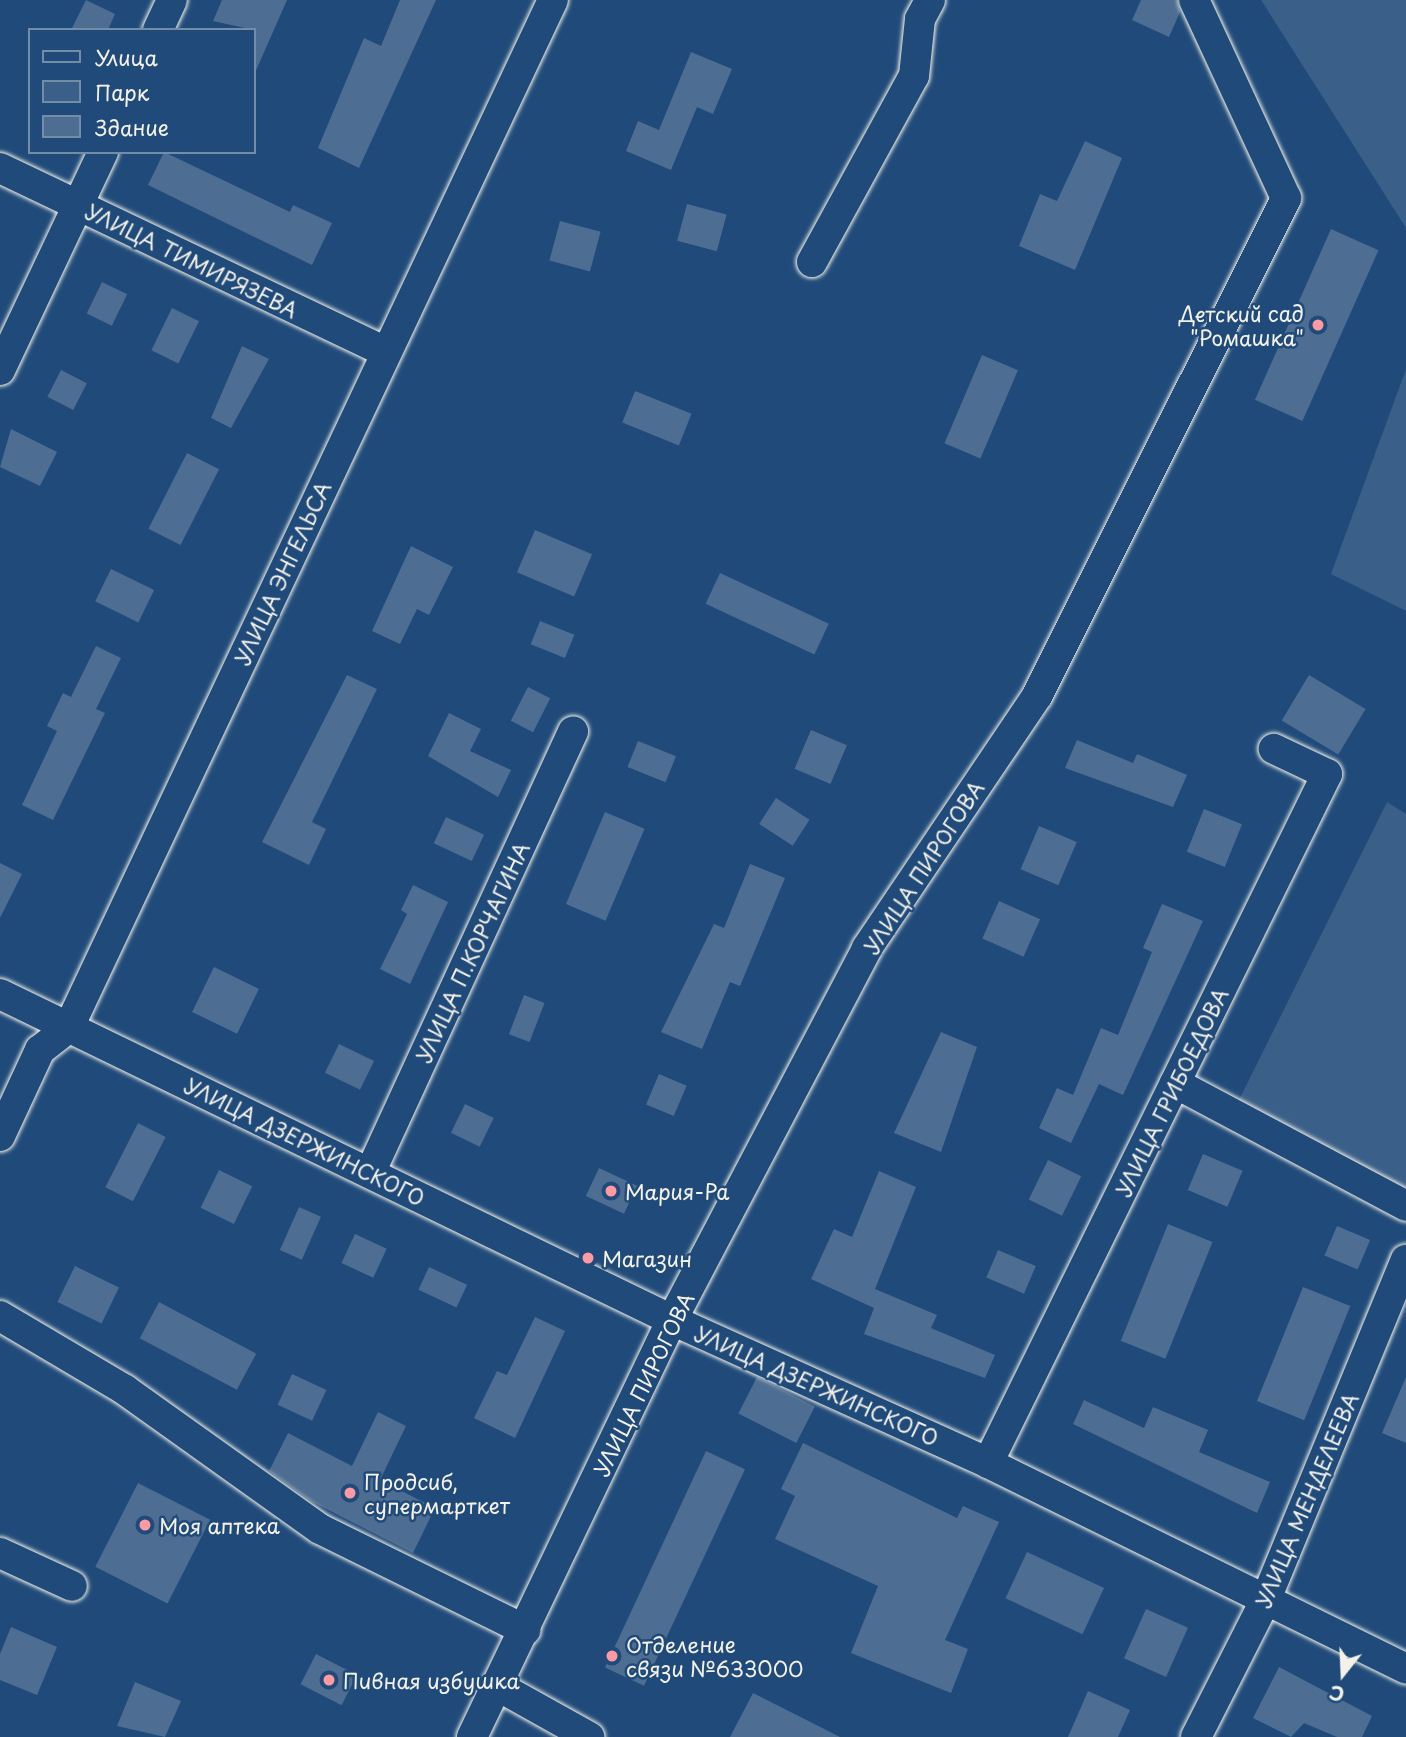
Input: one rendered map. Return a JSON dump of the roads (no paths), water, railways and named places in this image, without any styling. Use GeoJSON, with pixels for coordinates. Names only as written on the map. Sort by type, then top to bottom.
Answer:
{"type":"FeatureCollection","features":[{"type":"Feature","properties":{"kind":"street"},"geometry":{"type":"LineString","coordinates":[[159,28],[172,0]]}},
{"type":"Feature","properties":{"kind":"street","name":"УЛИЦА ЭНГЕЛЬСА"},"geometry":{"type":"LineString","coordinates":[[0,1136],[40,1049],[69,1027],[553,0]]}},
{"type":"Feature","properties":{"kind":"street"},"geometry":{"type":"LineString","coordinates":[[812,262],[914,76],[920,19],[930,0]]}},
{"type":"Feature","properties":{"kind":"street","name":"УЛИЦА ПИРОГОВА"},"geometry":{"type":"LineString","coordinates":[[472,1737],[673,1320],[867,948],[1037,696],[1286,198],[1194,0]]}},
{"type":"Feature","properties":{"kind":"street"},"geometry":{"type":"LineString","coordinates":[[0,370],[102,154]]}},
{"type":"Feature","properties":{"kind":"street","name":"УЛИЦА ТИМИРЯЗЕВА"},"geometry":{"type":"LineString","coordinates":[[0,168],[385,352]]}},
{"type":"Feature","properties":{"kind":"street","name":"УЛИЦА П.КОРЧАГИНА"},"geometry":{"type":"LineString","coordinates":[[370,1173],[573,731]]}},
{"type":"Feature","properties":{"kind":"street","name":"УЛИЦА ГРИБОЕДОВА"},"geometry":{"type":"LineString","coordinates":[[988,1463],[1327,774],[1274,748]]}},
{"type":"Feature","properties":{"kind":"street","name":"УЛИЦА ДЗЕРЖИНСКОГО"},"geometry":{"type":"LineString","coordinates":[[0,994],[673,1320],[988,1463],[1406,1669]]}},
{"type":"Feature","properties":{"kind":"street"},"geometry":{"type":"LineString","coordinates":[[1175,1083],[1406,1206]]}},
{"type":"Feature","properties":{"kind":"street","name":"УЛИЦА МЕНДЕЛЕЕВА"},"geometry":{"type":"LineString","coordinates":[[1196,1737],[1266,1599],[1406,1260]]}},
{"type":"Feature","properties":{"kind":"street"},"geometry":{"type":"LineString","coordinates":[[0,1316],[125,1390],[320,1529],[525,1630]]}},
{"type":"Feature","properties":{"kind":"street"},"geometry":{"type":"LineString","coordinates":[[0,1553],[72,1586]]}},
{"type":"Feature","properties":{"kind":"street"},"geometry":{"type":"LineString","coordinates":[[496,1685],[589,1737]]}},
{"type":"Feature","properties":{"kind":"place","name":"Детский сад \"Ромашка\""},"geometry":{"type":"Point","coordinates":[1318,325]}},
{"type":"Feature","properties":{"kind":"place","name":"Мария-Ра"},"geometry":{"type":"Point","coordinates":[611,1191]}},
{"type":"Feature","properties":{"kind":"place","name":"Магазин"},"geometry":{"type":"Point","coordinates":[588,1258]}},
{"type":"Feature","properties":{"kind":"place","name":"Продсиб, супермарткет"},"geometry":{"type":"Point","coordinates":[350,1493]}},
{"type":"Feature","properties":{"kind":"place","name":"Моя аптека"},"geometry":{"type":"Point","coordinates":[145,1525]}},
{"type":"Feature","properties":{"kind":"place","name":"Отделение связи №633000"},"geometry":{"type":"Point","coordinates":[612,1656]}},
{"type":"Feature","properties":{"kind":"place","name":"Пивная избушка"},"geometry":{"type":"Point","coordinates":[329,1680]}}]}
